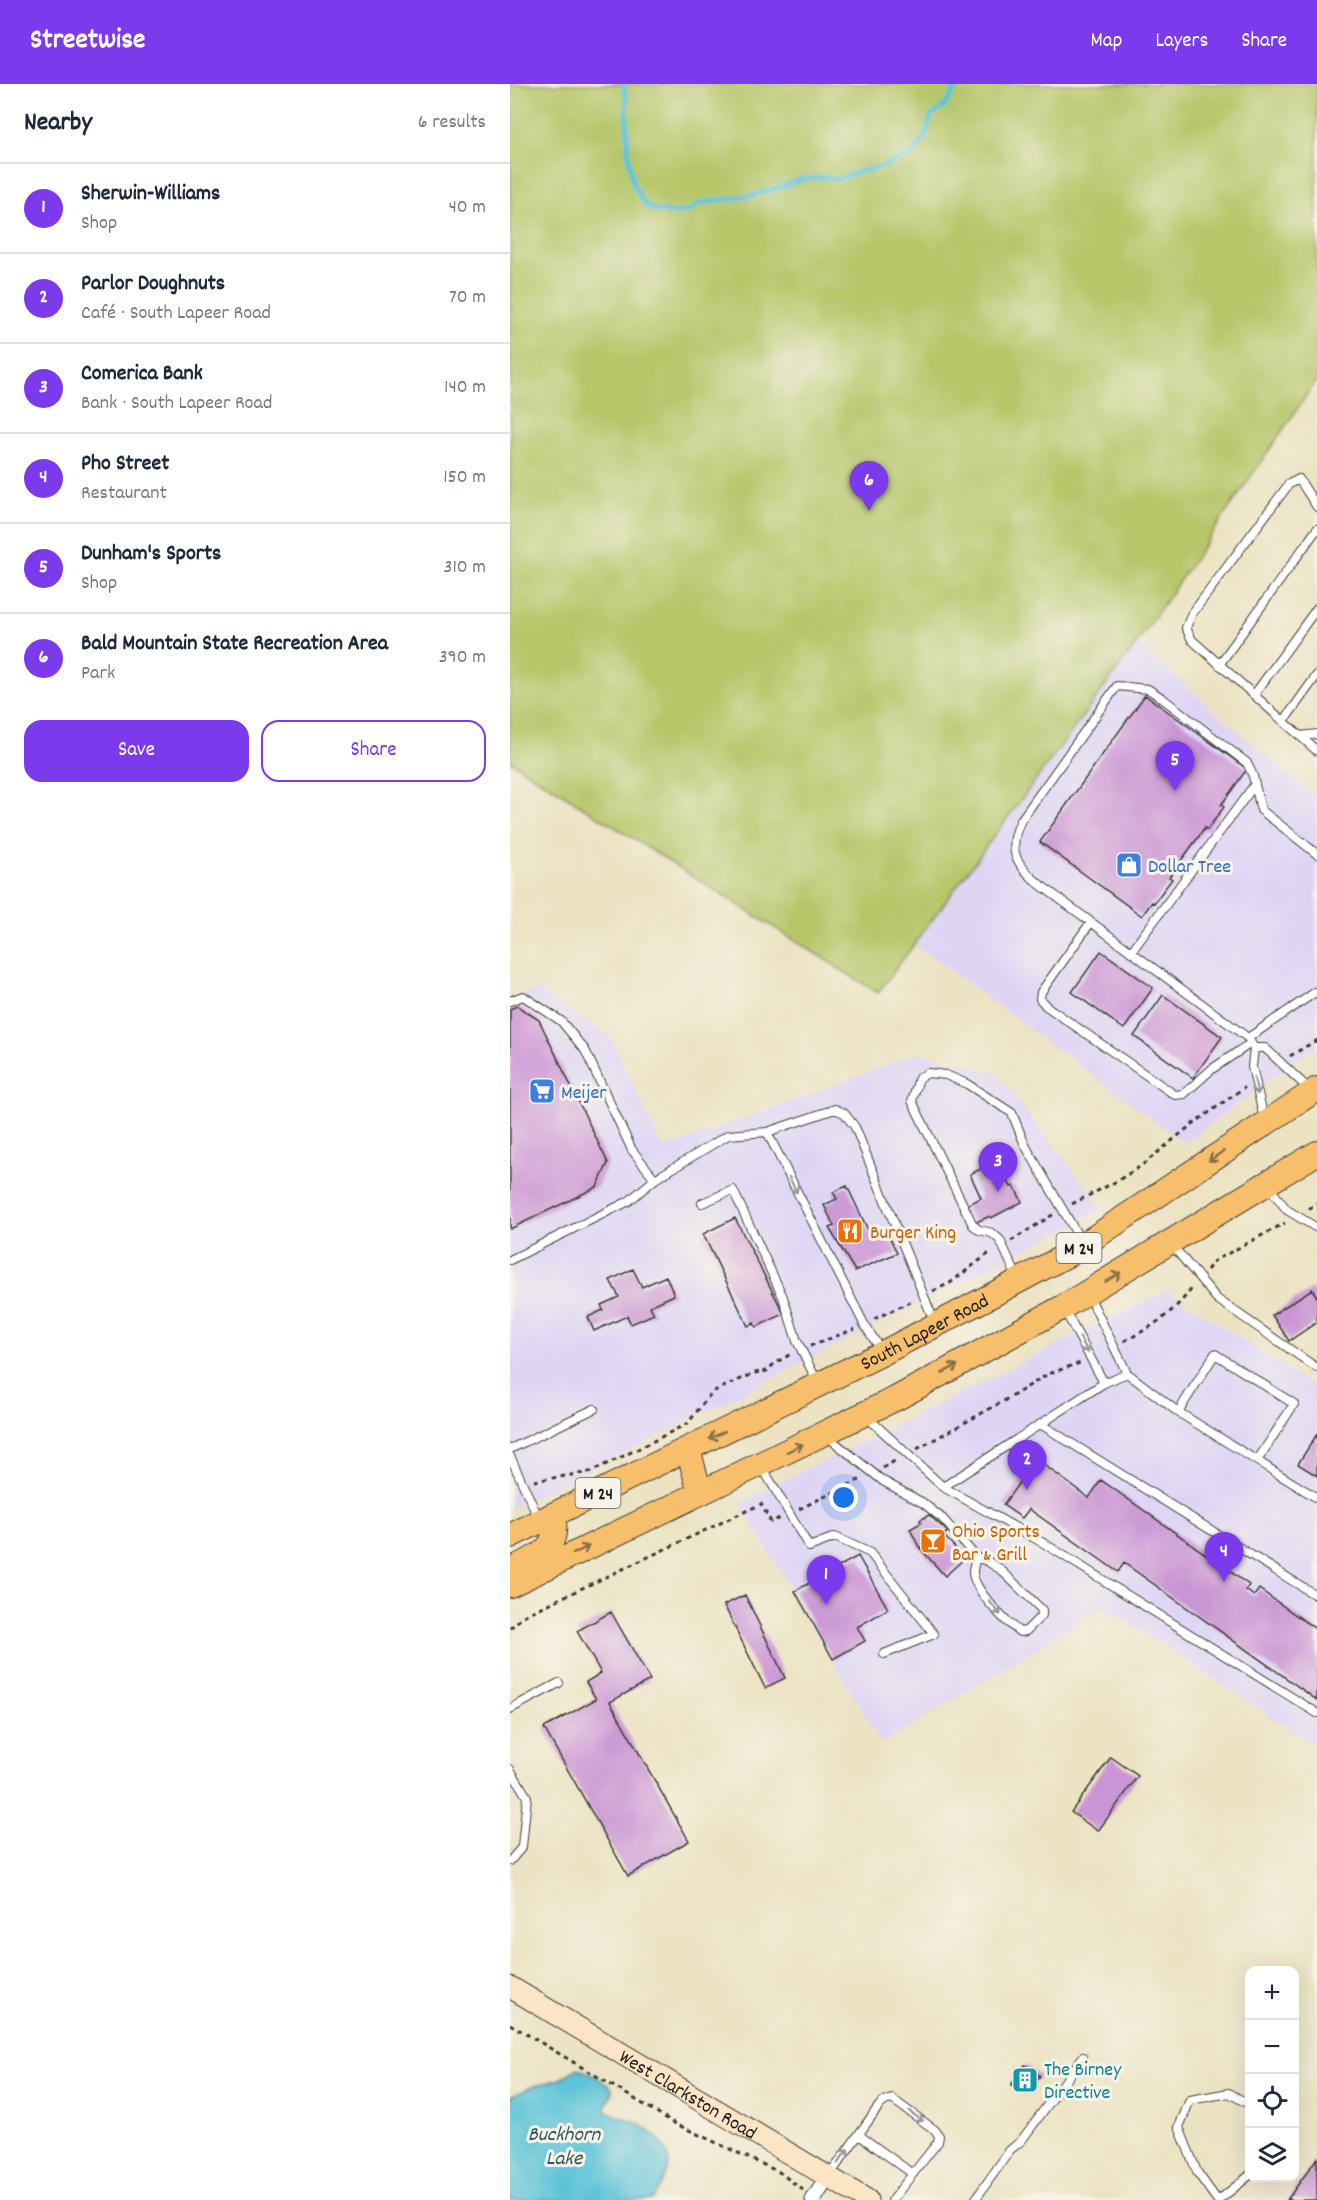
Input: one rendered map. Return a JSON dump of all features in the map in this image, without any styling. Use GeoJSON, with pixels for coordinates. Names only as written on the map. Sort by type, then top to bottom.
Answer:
{"type":"FeatureCollection","features":[{"type":"Feature","properties":{"kind":"main road","name":"South Lapeer Road"},"geometry":{"type":"LineString","coordinates":[[510,1536],[883,1353],[1019,1281],[1083,1245],[1315,1090]]}},
{"type":"Feature","properties":{"kind":"main road","name":"M 24"},"geometry":{"type":"LineString","coordinates":[[510,1585],[864,1414],[1063,1307],[1317,1153]]}},
{"type":"Feature","properties":{"kind":"main road"},"geometry":{"type":"LineString","coordinates":[[688,1449],[700,1493]]}},
{"type":"Feature","properties":{"kind":"main road"},"geometry":{"type":"LineString","coordinates":[[510,1570],[544,1551],[552,1542],[556,1531],[546,1518]]}},
{"type":"Feature","properties":{"kind":"main road","name":"West Clarkston Road"},"geometry":{"type":"LineString","coordinates":[[510,1987],[867,2200]]}},
{"type":"Feature","properties":{"kind":"street"},"geometry":{"type":"LineString","coordinates":[[814,2199],[828,2177]]}},
{"type":"Feature","properties":{"kind":"lane"},"geometry":{"type":"LineString","coordinates":[[1317,507],[1299,479],[1289,484],[1191,615],[1186,628],[1192,640],[1317,751]]}},
{"type":"Feature","properties":{"kind":"lane"},"geometry":{"type":"LineString","coordinates":[[1220,665],[1317,530]]}},
{"type":"Feature","properties":{"kind":"lane"},"geometry":{"type":"LineString","coordinates":[[1254,695],[1317,608]]}},
{"type":"Feature","properties":{"kind":"lane"},"geometry":{"type":"LineString","coordinates":[[1284,721],[1317,675]]}},
{"type":"Feature","properties":{"kind":"lane"},"geometry":{"type":"LineString","coordinates":[[1315,1090],[1265,1048],[1251,1043],[1025,871],[1015,856],[1013,836],[1021,820],[1117,686],[1148,689],[1247,763],[1261,810],[1317,855]]}},
{"type":"Feature","properties":{"kind":"lane"},"geometry":{"type":"LineString","coordinates":[[1300,736],[1317,734]]}},
{"type":"Feature","properties":{"kind":"lane"},"geometry":{"type":"LineString","coordinates":[[1131,952],[1255,784]]}},
{"type":"Feature","properties":{"kind":"lane"},"geometry":{"type":"LineString","coordinates":[[1091,922],[1041,992],[1040,999],[1046,1006],[1175,1095],[1184,1094],[1212,1069],[1251,1043],[1317,991]]}},
{"type":"Feature","properties":{"kind":"lane"},"geometry":{"type":"LineString","coordinates":[[510,1001],[523,996],[561,1021],[585,1050],[632,1150],[655,1179]]}},
{"type":"Feature","properties":{"kind":"lane"},"geometry":{"type":"LineString","coordinates":[[1251,1043],[1252,1067],[1265,1124]]}},
{"type":"Feature","properties":{"kind":"lane"},"geometry":{"type":"LineString","coordinates":[[1019,1281],[1000,1240],[992,1233],[979,1230],[973,1225],[915,1109],[912,1101],[913,1093],[919,1078],[928,1073],[946,1075],[967,1084],[1012,1113],[1025,1145],[1083,1245]]}},
{"type":"Feature","properties":{"kind":"lane"},"geometry":{"type":"LineString","coordinates":[[510,1260],[629,1201],[655,1179],[728,1135],[767,1132],[835,1109],[844,1113],[855,1128],[936,1325]]}},
{"type":"Feature","properties":{"kind":"lane"},"geometry":{"type":"LineString","coordinates":[[767,1132],[864,1324],[883,1353]]}},
{"type":"Feature","properties":{"kind":"lane"},"geometry":{"type":"LineString","coordinates":[[1267,1185],[1287,1210],[1317,1228]]}},
{"type":"Feature","properties":{"kind":"lane"},"geometry":{"type":"LineString","coordinates":[[702,1203],[733,1190],[783,1297],[797,1341],[819,1385]]}},
{"type":"Feature","properties":{"kind":"lane"},"geometry":{"type":"LineString","coordinates":[[1170,1243],[1217,1299],[1317,1368]]}},
{"type":"Feature","properties":{"kind":"lane"},"geometry":{"type":"LineString","coordinates":[[1088,1292],[1127,1373],[1178,1412],[1317,1498]]}},
{"type":"Feature","properties":{"kind":"lane"},"geometry":{"type":"LineString","coordinates":[[1063,1307],[1104,1383]]}},
{"type":"Feature","properties":{"kind":"lane"},"geometry":{"type":"LineString","coordinates":[[1178,1412],[1215,1354],[1294,1404],[1257,1461]]}},
{"type":"Feature","properties":{"kind":"lane"},"geometry":{"type":"LineString","coordinates":[[943,1486],[1042,1425],[1104,1383],[1127,1373]]}},
{"type":"Feature","properties":{"kind":"lane"},"geometry":{"type":"LineString","coordinates":[[510,1449],[594,1409]]}},
{"type":"Feature","properties":{"kind":"lane"},"geometry":{"type":"LineString","coordinates":[[864,1414],[943,1486],[1045,1544],[1317,1713]]}},
{"type":"Feature","properties":{"kind":"lane"},"geometry":{"type":"LineString","coordinates":[[1042,1425],[1317,1596]]}},
{"type":"Feature","properties":{"kind":"lane"},"geometry":{"type":"LineString","coordinates":[[825,1434],[884,1482],[922,1503],[944,1519],[976,1557],[1000,1569],[1042,1610],[1042,1615],[1026,1630],[1020,1632],[1010,1625],[977,1587],[973,1572],[976,1557]]}},
{"type":"Feature","properties":{"kind":"lane"},"geometry":{"type":"LineString","coordinates":[[510,1456],[546,1518]]}},
{"type":"Feature","properties":{"kind":"lane"},"geometry":{"type":"LineString","coordinates":[[761,1465],[809,1547],[836,1537],[870,1553],[934,1634],[884,1654]]}},
{"type":"Feature","properties":{"kind":"lane"},"geometry":{"type":"LineString","coordinates":[[510,1709],[559,1683]]}},
{"type":"Feature","properties":{"kind":"lane"},"geometry":{"type":"LineString","coordinates":[[510,1769],[526,1797],[522,1847],[510,1861]]}},
{"type":"Feature","properties":{"kind":"lane"},"geometry":{"type":"LineString","coordinates":[[975,2200],[1010,2150],[1021,2141],[1083,2057]]}},
{"type":"Feature","properties":{"kind":"lane"},"geometry":{"type":"LineString","coordinates":[[1245,2102],[1228,2093],[1190,2100],[1179,2127],[1197,2172],[1218,2200],[1245,2179]]}},
{"type":"Feature","properties":{"kind":"lane"},"geometry":{"type":"LineString","coordinates":[[828,2177],[879,2106],[892,2099],[935,2130],[939,2136],[938,2142],[892,2200]]}},
{"type":"Feature","properties":{"kind":"lane"},"geometry":{"type":"LineString","coordinates":[[859,2135],[913,2174]]}},
{"type":"Feature","properties":{"kind":"path"},"geometry":{"type":"LineString","coordinates":[[1114,1346],[1144,1332],[1162,1320],[1214,1261],[1317,1203]]}},
{"type":"Feature","properties":{"kind":"path"},"geometry":{"type":"LineString","coordinates":[[510,1628],[525,1615],[761,1504],[771,1522],[790,1514],[873,1473],[1011,1397],[1047,1374],[1091,1359]]}},
{"type":"Feature","properties":{"kind":"path"},"geometry":{"type":"LineString","coordinates":[[510,2024],[676,2124],[779,2172],[814,2199]]}},
{"type":"Feature","properties":{"kind":"shaded area"},"geometry":{"type":"Polygon","coordinates":[[[1137,643],[1317,800],[1317,1045],[1185,1143],[915,945],[1137,643]]]}},
{"type":"Feature","properties":{"kind":"shaded area"},"geometry":{"type":"Polygon","coordinates":[[[536,989],[610,1036],[664,1149],[919,1053],[995,1072],[1104,1209],[643,1444],[510,1508],[510,1001],[536,989]]]}},
{"type":"Feature","properties":{"kind":"shaded area"},"geometry":{"type":"Polygon","coordinates":[[[1168,1290],[1317,1390],[1317,1747],[1104,1607],[882,1744],[740,1502],[1168,1290]]]}},
{"type":"Feature","properties":{"kind":"green space"},"geometry":{"type":"Polygon","coordinates":[[[510,84],[1317,84],[1317,380],[1137,643],[878,993],[510,761],[510,84]]]}},
{"type":"Feature","properties":{"kind":"water","name":"Buckhorn Lake"},"geometry":{"type":"Polygon","coordinates":[[[578,2068],[612,2088],[606,2110],[643,2126],[659,2140],[665,2149],[669,2163],[668,2170],[652,2200],[510,2200],[510,2097],[534,2086],[560,2079],[578,2068]]]}},
{"type":"Feature","properties":{"kind":"building"},"geometry":{"type":"Polygon","coordinates":[[[1145,695],[1247,769],[1221,805],[1224,807],[1207,830],[1205,828],[1169,877],[1172,879],[1142,916],[1040,842],[1145,695]]]}},
{"type":"Feature","properties":{"kind":"building"},"geometry":{"type":"Polygon","coordinates":[[[1101,951],[1153,988],[1124,1029],[1072,992],[1101,951]]]}},
{"type":"Feature","properties":{"kind":"building"},"geometry":{"type":"Polygon","coordinates":[[[1163,995],[1222,1037],[1193,1078],[1134,1036],[1163,995]]]}},
{"type":"Feature","properties":{"kind":"building","name":"Meijer"},"geometry":{"type":"Polygon","coordinates":[[[517,1006],[539,1020],[608,1163],[597,1187],[510,1229],[510,1009],[517,1006]]]}},
{"type":"Feature","properties":{"kind":"building"},"geometry":{"type":"Polygon","coordinates":[[[998,1161],[1011,1187],[1014,1186],[1022,1202],[991,1218],[990,1216],[974,1223],[965,1206],[981,1198],[970,1174],[998,1161]]]}},
{"type":"Feature","properties":{"kind":"building","name":"Burger King"},"geometry":{"type":"Polygon","coordinates":[[[847,1186],[870,1234],[885,1228],[897,1253],[855,1271],[829,1228],[834,1226],[824,1205],[837,1199],[833,1192],[847,1186]]]}},
{"type":"Feature","properties":{"kind":"building"},"geometry":{"type":"Polygon","coordinates":[[[735,1218],[784,1314],[756,1327],[754,1323],[748,1326],[703,1234],[735,1218]]]}},
{"type":"Feature","properties":{"kind":"building"},"geometry":{"type":"Polygon","coordinates":[[[633,1269],[642,1287],[666,1276],[674,1295],[650,1306],[654,1314],[631,1324],[627,1316],[594,1331],[588,1317],[603,1310],[601,1305],[619,1297],[610,1280],[633,1269]]]}},
{"type":"Feature","properties":{"kind":"building"},"geometry":{"type":"Polygon","coordinates":[[[1312,1289],[1317,1297],[1317,1322],[1289,1341],[1272,1315],[1312,1289]]]}},
{"type":"Feature","properties":{"kind":"building"},"geometry":{"type":"Polygon","coordinates":[[[1317,1434],[1317,1476],[1298,1464],[1317,1434]]]}},
{"type":"Feature","properties":{"kind":"building"},"geometry":{"type":"Polygon","coordinates":[[[1036,1459],[1089,1498],[1101,1480],[1249,1585],[1246,1590],[1254,1596],[1259,1589],[1317,1630],[1317,1700],[1124,1563],[1118,1572],[1029,1509],[1022,1518],[1003,1505],[1036,1459]]]}},
{"type":"Feature","properties":{"kind":"building","name":"Ohio Sports Bar & Grill"},"geometry":{"type":"Polygon","coordinates":[[[929,1515],[948,1532],[943,1535],[965,1558],[945,1576],[919,1547],[910,1529],[929,1515]]]}},
{"type":"Feature","properties":{"kind":"building"},"geometry":{"type":"Polygon","coordinates":[[[858,1556],[888,1609],[857,1627],[865,1641],[833,1659],[795,1591],[858,1556]]]}},
{"type":"Feature","properties":{"kind":"building"},"geometry":{"type":"Polygon","coordinates":[[[745,1595],[785,1678],[765,1688],[724,1605],[745,1595]]]}},
{"type":"Feature","properties":{"kind":"building"},"geometry":{"type":"Polygon","coordinates":[[[611,1612],[650,1680],[610,1702],[689,1841],[628,1876],[544,1728],[596,1699],[586,1682],[601,1673],[577,1631],[611,1612]]]}},
{"type":"Feature","properties":{"kind":"building"},"geometry":{"type":"Polygon","coordinates":[[[1111,1757],[1138,1776],[1098,1831],[1071,1812],[1111,1757]]]}},
{"type":"Feature","properties":{"kind":"building","name":"The Birney Directive"},"geometry":{"type":"Polygon","coordinates":[[[1025,2065],[1040,2076],[1026,2094],[1011,2085],[1025,2065]]]}},
{"type":"Feature","properties":{"kind":"building"},"geometry":{"type":"Polygon","coordinates":[[[1317,2158],[1317,2200],[1287,2200],[1317,2158]]]}},
{"type":"Feature","properties":{"kind":"waterway"},"geometry":{"type":"LineString","coordinates":[[623,84],[626,95],[628,151],[633,184],[643,202],[653,210],[676,213],[689,211],[701,203],[754,195],[804,179],[824,177],[837,179],[882,167],[906,157],[916,150],[926,134],[931,116],[945,106],[958,84]]}},
{"type":"Feature","properties":{"kind":"place","name":"Bald Mountain State Recreation Area"},"geometry":{"type":"Point","coordinates":[869,511]}},
{"type":"Feature","properties":{"kind":"place","name":"Dunham's Sports"},"geometry":{"type":"Point","coordinates":[1175,791]}},
{"type":"Feature","properties":{"kind":"place","name":"Dollar Tree"},"geometry":{"type":"Point","coordinates":[1129,865]}},
{"type":"Feature","properties":{"kind":"place","name":"Meijer"},"geometry":{"type":"Point","coordinates":[542,1091]}},
{"type":"Feature","properties":{"kind":"place","name":"Comerica Bank"},"geometry":{"type":"Point","coordinates":[998,1192]}},
{"type":"Feature","properties":{"kind":"place","name":"Burger King"},"geometry":{"type":"Point","coordinates":[850,1231]}},
{"type":"Feature","properties":{"kind":"place","name":"Parlor Doughnuts"},"geometry":{"type":"Point","coordinates":[1027,1490]}},
{"type":"Feature","properties":{"kind":"place","name":"Ohio Sports Bar & Grill"},"geometry":{"type":"Point","coordinates":[933,1541]}},
{"type":"Feature","properties":{"kind":"place","name":"Pho Street"},"geometry":{"type":"Point","coordinates":[1224,1582]}},
{"type":"Feature","properties":{"kind":"place","name":"Sherwin-Williams"},"geometry":{"type":"Point","coordinates":[826,1605]}},
{"type":"Feature","properties":{"kind":"place","name":"The Birney Directive"},"geometry":{"type":"Point","coordinates":[1025,2080]}}]}
